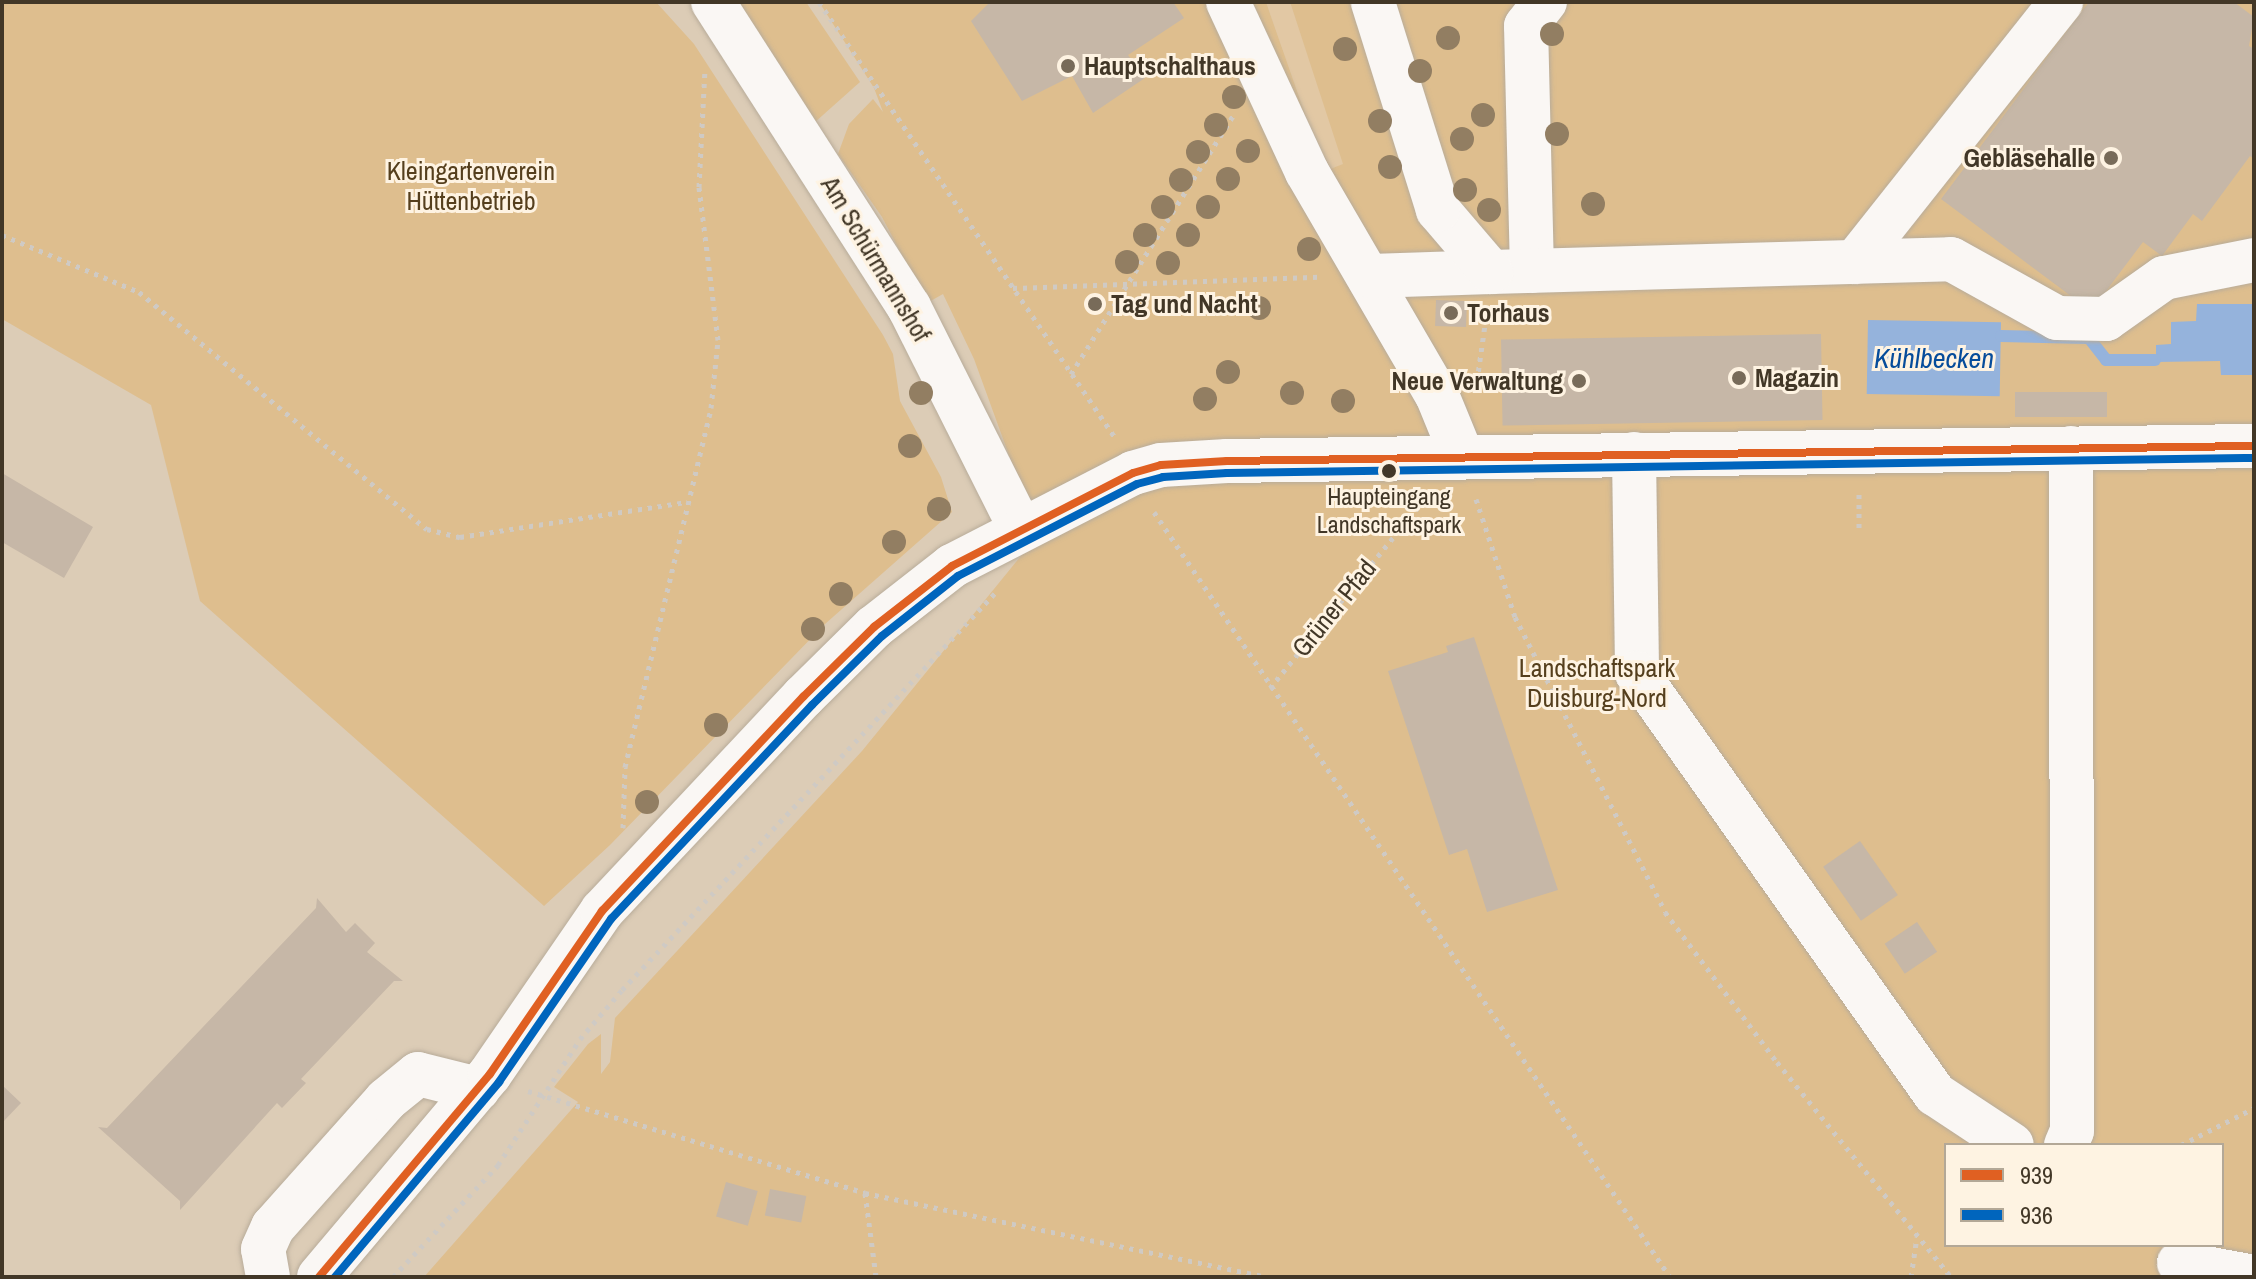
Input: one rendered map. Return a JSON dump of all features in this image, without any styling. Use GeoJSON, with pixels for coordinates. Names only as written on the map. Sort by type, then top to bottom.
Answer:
{"type":"FeatureCollection","features":[{"type":"Feature","properties":{"kind":"street","name":"Am Schürmannshof"},"geometry":{"type":"LineString","coordinates":[[713,2],[909,307],[1020,528]]}},
{"type":"Feature","properties":{"kind":"street"},"geometry":{"type":"LineString","coordinates":[[1228,2],[1307,172],[1371,276],[1437,395],[1462,456]]}},
{"type":"Feature","properties":{"kind":"street"},"geometry":{"type":"LineString","coordinates":[[1373,2],[1438,210],[1512,272]]}},
{"type":"Feature","properties":{"kind":"street"},"geometry":{"type":"LineString","coordinates":[[1512,272],[1526,26],[1545,2]]}},
{"type":"Feature","properties":{"kind":"street"},"geometry":{"type":"LineString","coordinates":[[1855,262],[2061,2]]}},
{"type":"Feature","properties":{"kind":"street"},"geometry":{"type":"LineString","coordinates":[[1371,276],[1951,259],[2057,318],[2106,319],[2164,278],[2254,260]]}},
{"type":"Feature","properties":{"kind":"street"},"geometry":{"type":"LineString","coordinates":[[319,1277],[484,1082],[585,933],[622,889],[874,627],[952,566],[1020,528],[1133,473],[1161,465],[1227,461],[2254,446]]}},
{"type":"Feature","properties":{"kind":"street"},"geometry":{"type":"LineString","coordinates":[[2067,1143],[2072,1131],[2071,448]]}},
{"type":"Feature","properties":{"kind":"street"},"geometry":{"type":"LineString","coordinates":[[1634,454],[1637,673],[1935,1094],[2009,1143]]}},
{"type":"Feature","properties":{"kind":"street"},"geometry":{"type":"LineString","coordinates":[[268,1277],[263,1249],[273,1227],[386,1100],[418,1074],[484,1082]]}},
{"type":"Feature","properties":{"kind":"street"},"geometry":{"type":"LineString","coordinates":[[2172,1262],[2254,1277]]}},
{"type":"Feature","properties":{"kind":"path"},"geometry":{"type":"LineString","coordinates":[[819,2],[1122,447],[1133,473],[1270,688],[1670,1277]]}},
{"type":"Feature","properties":{"kind":"path"},"geometry":{"type":"LineString","coordinates":[[622,889],[625,767],[685,502],[711,408],[718,340],[699,187],[706,64]]}},
{"type":"Feature","properties":{"kind":"path"},"geometry":{"type":"LineString","coordinates":[[1071,374],[1261,72]]}},
{"type":"Feature","properties":{"kind":"path"},"geometry":{"type":"LineString","coordinates":[[2,235],[139,292],[427,529],[460,537],[685,502]]}},
{"type":"Feature","properties":{"kind":"path"},"geometry":{"type":"LineString","coordinates":[[1512,272],[1462,456],[1515,617],[1665,912],[1951,1277]]}},
{"type":"Feature","properties":{"kind":"path"},"geometry":{"type":"LineString","coordinates":[[1012,288],[1371,276]]}},
{"type":"Feature","properties":{"kind":"path","name":"Grüner Pfad"},"geometry":{"type":"LineString","coordinates":[[1270,688],[1462,456]]}},
{"type":"Feature","properties":{"kind":"path"},"geometry":{"type":"LineString","coordinates":[[393,1277],[498,1165],[541,1096],[622,990],[1004,584]]}},
{"type":"Feature","properties":{"kind":"path"},"geometry":{"type":"LineString","coordinates":[[484,1082],[541,1096],[865,1193],[1267,1277]]}},
{"type":"Feature","properties":{"kind":"path"},"geometry":{"type":"LineString","coordinates":[[2185,1143],[2254,1108]]}},
{"type":"Feature","properties":{"kind":"path"},"geometry":{"type":"LineString","coordinates":[[865,1193],[876,1277]]}},
{"type":"Feature","properties":{"kind":"path"},"geometry":{"type":"LineString","coordinates":[[1911,1277],[1917,1236]]}},
{"type":"Feature","properties":{"kind":"shaded area"},"geometry":{"type":"Polygon","coordinates":[[[1266,2],[1290,2],[1344,164],[1325,171],[1266,2]]]}},
{"type":"Feature","properties":{"kind":"green space","name":"Kleingartenverein Hüttenbetrieb"},"geometry":{"type":"Polygon","coordinates":[[[2,2],[656,2],[694,44],[883,335],[893,354],[900,401],[941,477],[952,512],[825,624],[610,845],[544,906],[200,601],[151,405],[2,319],[2,2]]]}},
{"type":"Feature","properties":{"kind":"green space"},"geometry":{"type":"Polygon","coordinates":[[[733,2],[806,2],[860,82],[814,123],[733,2]]]}},
{"type":"Feature","properties":{"kind":"green space","name":"Landschaftspark Duisburg-Nord"},"geometry":{"type":"Polygon","coordinates":[[[819,2],[1266,2],[1325,171],[1343,164],[1290,2],[2254,2],[2254,1277],[424,1277],[578,1102],[554,1087],[588,1044],[601,1034],[601,1074],[610,1062],[615,1018],[862,751],[1038,535],[974,359],[943,294],[927,303],[882,217],[838,154],[849,124],[873,99],[883,112],[874,88],[819,2]]]}},
{"type":"Feature","properties":{"kind":"water"},"geometry":{"type":"Polygon","coordinates":[[[2197,304],[2254,304],[2254,375],[2221,375],[2220,361],[2156,362],[2156,345],[2171,344],[2171,322],[2196,321],[2197,304]]]}},
{"type":"Feature","properties":{"kind":"water","name":"Kühlbecken"},"geometry":{"type":"Polygon","coordinates":[[[1868,320],[2001,322],[2000,396],[1867,394],[1868,320]]]}},
{"type":"Feature","properties":{"kind":"building","name":"Hauptschalthaus"},"geometry":{"type":"Polygon","coordinates":[[[990,2],[1173,2],[1184,18],[1128,55],[1145,78],[1093,113],[1072,76],[1022,101],[971,21],[990,2]]]}},
{"type":"Feature","properties":{"kind":"building","name":"Gebläsehalle"},"geometry":{"type":"Polygon","coordinates":[[[2089,2],[2234,2],[2254,17],[2249,46],[2254,49],[2254,159],[2250,156],[2202,221],[2193,214],[2162,256],[2143,242],[2091,311],[1941,199],[2089,2]]]}},
{"type":"Feature","properties":{"kind":"building","name":"Torhaus"},"geometry":{"type":"Polygon","coordinates":[[[1436,300],[1467,301],[1466,327],[1435,326],[1436,300]]]}},
{"type":"Feature","properties":{"kind":"building"},"geometry":{"type":"Polygon","coordinates":[[[1821,334],[1823,420],[1503,426],[1501,340],[1821,334]]]}},
{"type":"Feature","properties":{"kind":"building"},"geometry":{"type":"Polygon","coordinates":[[[2015,392],[2107,392],[2107,417],[2015,417],[2015,392]]]}},
{"type":"Feature","properties":{"kind":"building"},"geometry":{"type":"Polygon","coordinates":[[[2,473],[93,527],[64,578],[2,542],[2,473]]]}},
{"type":"Feature","properties":{"kind":"building"},"geometry":{"type":"Polygon","coordinates":[[[1474,637],[1558,890],[1487,912],[1467,849],[1449,855],[1388,671],[1448,652],[1446,646],[1474,637]]]}},
{"type":"Feature","properties":{"kind":"building"},"geometry":{"type":"Polygon","coordinates":[[[1860,841],[1898,895],[1861,921],[1823,867],[1860,841]]]}},
{"type":"Feature","properties":{"kind":"building"},"geometry":{"type":"Polygon","coordinates":[[[317,898],[346,932],[355,923],[375,943],[367,952],[403,981],[394,981],[301,1079],[306,1083],[282,1108],[277,1103],[180,1210],[180,1201],[98,1127],[107,1128],[316,908],[317,898]]]}},
{"type":"Feature","properties":{"kind":"building"},"geometry":{"type":"Polygon","coordinates":[[[1917,922],[1937,952],[1905,974],[1885,944],[1917,922]]]}},
{"type":"Feature","properties":{"kind":"building"},"geometry":{"type":"Polygon","coordinates":[[[2,1085],[21,1103],[2,1123],[2,1085]]]}},
{"type":"Feature","properties":{"kind":"building"},"geometry":{"type":"Polygon","coordinates":[[[726,1182],[758,1191],[748,1226],[716,1217],[726,1182]]]}},
{"type":"Feature","properties":{"kind":"building"},"geometry":{"type":"Polygon","coordinates":[[[770,1189],[806,1196],[801,1223],[765,1216],[770,1189]]]}},
{"type":"Feature","properties":{"kind":"waterway"},"geometry":{"type":"LineString","coordinates":[[2001,336],[2089,338],[2106,360],[2155,360]]}},
{"type":"Feature","properties":{"kind":"transit line","name":"939"},"geometry":{"type":"LineString","coordinates":[[319,1277],[490,1074],[602,911],[803,697],[874,627],[952,566],[1133,473],[1161,465],[1227,461],[2254,446]]}},
{"type":"Feature","properties":{"kind":"transit line","name":"936"},"geometry":{"type":"LineString","coordinates":[[335,1277],[499,1082],[611,919],[812,705],[882,636],[958,576],[1137,484],[1163,477],[1227,473],[2254,458]]}},
{"type":"Feature","properties":{"kind":"place","name":"Hauptschalthaus"},"geometry":{"type":"Point","coordinates":[1068,66]}},
{"type":"Feature","properties":{"kind":"place","name":"Gebläsehalle"},"geometry":{"type":"Point","coordinates":[2111,158]}},
{"type":"Feature","properties":{"kind":"place","name":"Tag und Nacht"},"geometry":{"type":"Point","coordinates":[1095,304]}},
{"type":"Feature","properties":{"kind":"place","name":"Torhaus"},"geometry":{"type":"Point","coordinates":[1451,313]}},
{"type":"Feature","properties":{"kind":"place","name":"Magazin"},"geometry":{"type":"Point","coordinates":[1739,378]}},
{"type":"Feature","properties":{"kind":"place","name":"Neue Verwaltung"},"geometry":{"type":"Point","coordinates":[1579,381]}},
{"type":"Feature","properties":{"kind":"place","name":"Haupteingang Landschaftspark"},"geometry":{"type":"Point","coordinates":[1389,471]}}]}
